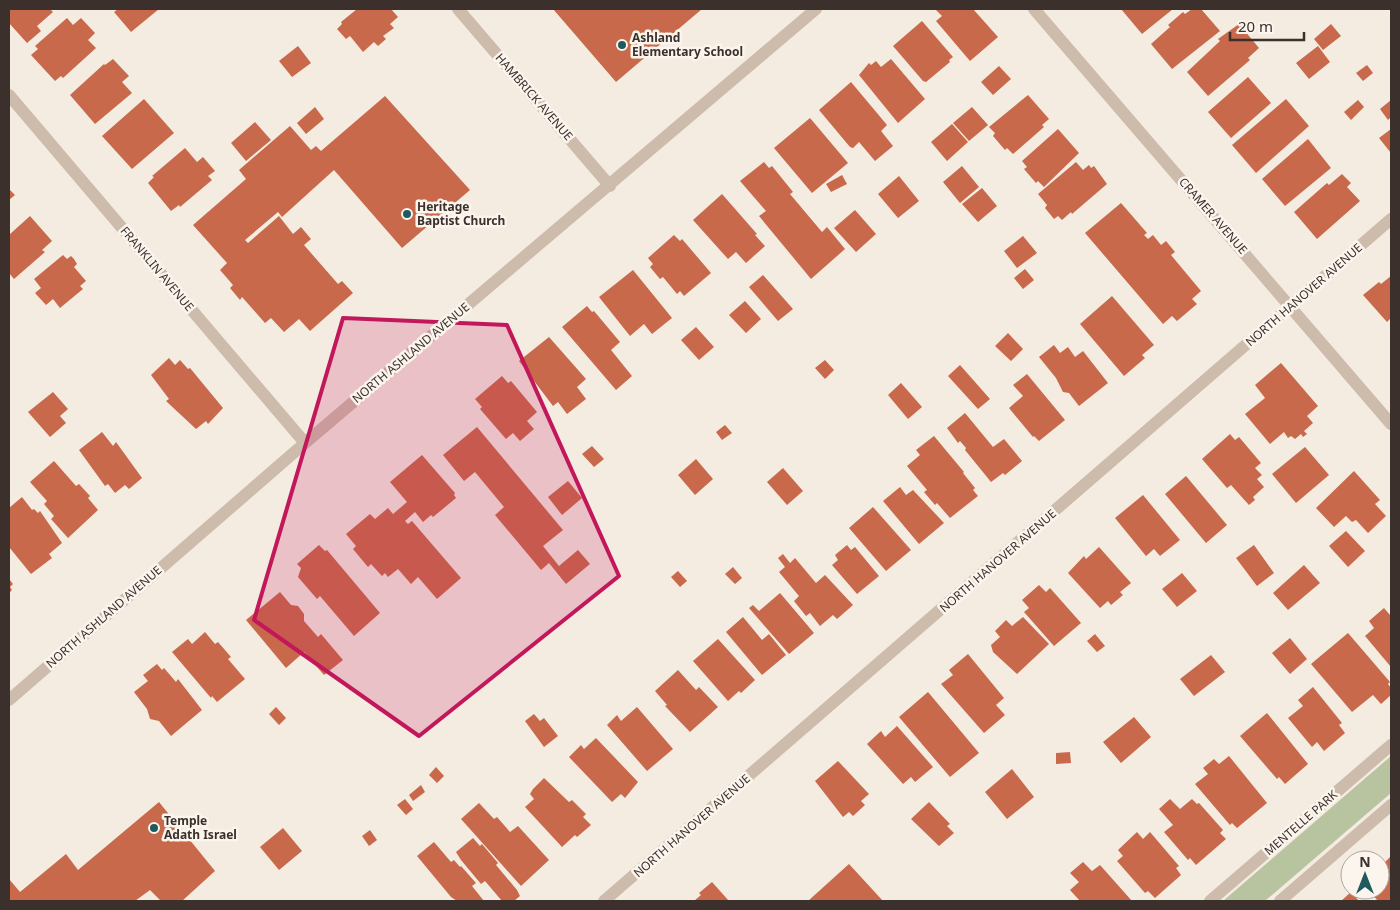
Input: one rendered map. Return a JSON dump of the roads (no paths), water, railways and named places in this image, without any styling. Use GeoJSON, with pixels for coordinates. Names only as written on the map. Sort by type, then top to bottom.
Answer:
{"type":"FeatureCollection","features":[{"type":"Feature","properties":{"kind":"street","name":"HAMBRICK AVENUE"},"geometry":{"type":"LineString","coordinates":[[458,9],[610,186]]}},
{"type":"Feature","properties":{"kind":"street","name":"NORTH ASHLAND AVENUE"},"geometry":{"type":"LineString","coordinates":[[9,699],[305,443],[610,186],[816,9]]}},
{"type":"Feature","properties":{"kind":"street","name":"CRAMER AVENUE"},"geometry":{"type":"LineString","coordinates":[[1034,9],[1391,424]]}},
{"type":"Feature","properties":{"kind":"street","name":"FRANKLIN AVENUE"},"geometry":{"type":"LineString","coordinates":[[9,95],[305,443]]}},
{"type":"Feature","properties":{"kind":"street","name":"NORTH HANOVER AVENUE"},"geometry":{"type":"LineString","coordinates":[[604,901],[1292,307],[1391,219]]}},
{"type":"Feature","properties":{"kind":"street","name":"MENTELLE PARK"},"geometry":{"type":"LineString","coordinates":[[1210,901],[1391,745]]}},
{"type":"Feature","properties":{"kind":"street"},"geometry":{"type":"LineString","coordinates":[[1280,901],[1391,805]]}},
{"type":"Feature","properties":{"kind":"place","name":"Ashland Elementary School"},"geometry":{"type":"Point","coordinates":[622,45]}},
{"type":"Feature","properties":{"kind":"place","name":"Heritage Baptist Church"},"geometry":{"type":"Point","coordinates":[407,214]}},
{"type":"Feature","properties":{"kind":"place","name":"Temple Adath Israel"},"geometry":{"type":"Point","coordinates":[154,828]}}]}
